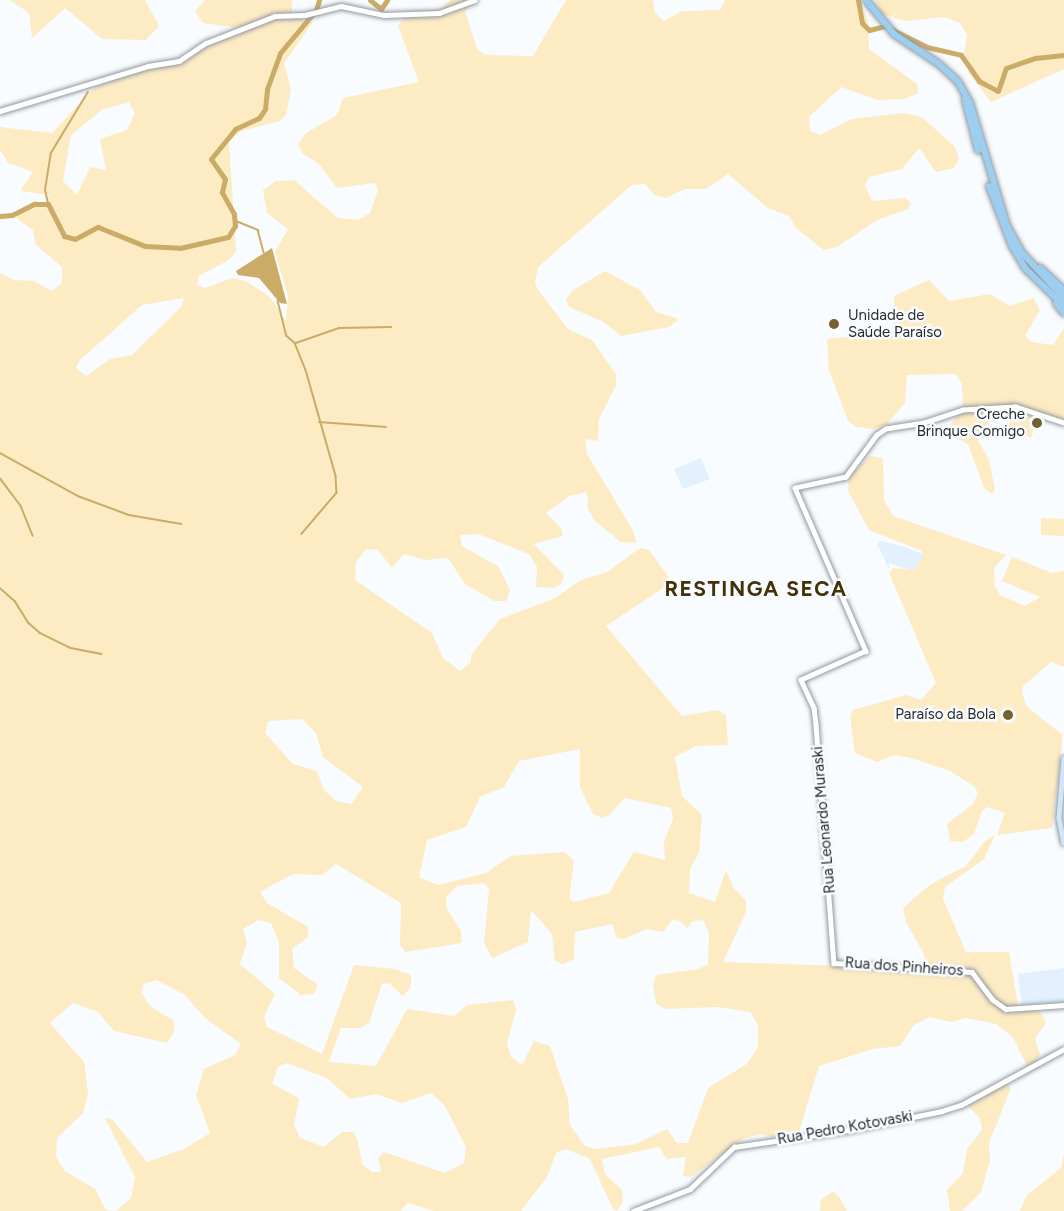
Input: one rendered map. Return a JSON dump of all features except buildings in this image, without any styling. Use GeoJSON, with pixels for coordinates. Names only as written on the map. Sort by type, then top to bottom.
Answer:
{"type":"FeatureCollection","features":[{"type":"Feature","properties":{"kind":"main road"},"geometry":{"type":"LineString","coordinates":[[866,0],[883,24],[945,69],[965,96],[1007,226],[1028,259],[1064,298]]}},
{"type":"Feature","properties":{"kind":"main road"},"geometry":{"type":"LineString","coordinates":[[965,96],[999,216],[1026,268],[1064,313]]}},
{"type":"Feature","properties":{"kind":"main road"},"geometry":{"type":"LineString","coordinates":[[1028,259],[1064,290]]}},
{"type":"Feature","properties":{"kind":"main road"},"geometry":{"type":"LineString","coordinates":[[1047,291],[1064,306]]}},
{"type":"Feature","properties":{"kind":"main road"},"geometry":{"type":"LineString","coordinates":[[1064,758],[1059,818],[1064,843]]}},
{"type":"Feature","properties":{"kind":"street"},"geometry":{"type":"LineString","coordinates":[[0,111],[148,66],[179,61],[206,43],[275,16],[305,15],[341,6],[384,15],[439,13],[475,0]]}},
{"type":"Feature","properties":{"kind":"street","name":"Rua Leonardo Muraski"},"geometry":{"type":"LineString","coordinates":[[834,963],[816,725],[814,708],[801,680],[866,651],[795,488],[846,477],[877,435],[886,429],[937,419],[963,410],[1016,407],[1064,423]]}},
{"type":"Feature","properties":{"kind":"street","name":"Rua dos Pinheiros"},"geometry":{"type":"LineString","coordinates":[[834,963],[963,970],[975,975],[992,999],[1011,1011],[1064,1005]]}},
{"type":"Feature","properties":{"kind":"street","name":"Rua Pedro Kotovaski"},"geometry":{"type":"LineString","coordinates":[[633,1211],[690,1189],[734,1147],[849,1130],[942,1111],[961,1105],[1064,1049]]}},
{"type":"Feature","properties":{"kind":"shaded area"},"geometry":{"type":"Polygon","coordinates":[[[10,0],[145,0],[159,26],[146,40],[102,39],[65,8],[32,38],[29,13],[10,0]]]}},
{"type":"Feature","properties":{"kind":"shaded area"},"geometry":{"type":"Polygon","coordinates":[[[205,0],[292,0],[292,17],[313,22],[284,63],[291,89],[286,115],[280,121],[241,131],[229,142],[236,251],[230,259],[199,276],[197,285],[205,288],[232,278],[246,281],[270,297],[286,321],[288,296],[275,252],[288,229],[267,213],[263,190],[276,181],[294,180],[338,218],[358,220],[370,213],[378,190],[375,183],[337,188],[318,163],[302,153],[298,144],[306,133],[337,115],[343,98],[419,82],[398,26],[410,11],[441,9],[450,0],[474,0],[465,11],[477,49],[485,55],[533,56],[566,0],[653,0],[655,13],[664,21],[682,11],[720,10],[725,0],[861,0],[868,22],[869,49],[917,84],[918,93],[905,99],[878,100],[841,87],[809,117],[810,131],[820,135],[852,119],[904,113],[922,117],[955,147],[959,158],[954,168],[936,172],[919,148],[902,169],[869,177],[865,186],[872,201],[904,198],[911,202],[908,209],[877,220],[837,247],[824,250],[796,228],[789,216],[768,208],[728,174],[706,189],[685,189],[666,198],[655,195],[645,184],[632,185],[538,267],[535,283],[538,290],[568,329],[592,340],[616,374],[616,385],[599,419],[598,441],[585,439],[587,454],[634,532],[636,543],[621,542],[595,521],[588,509],[587,492],[569,496],[546,513],[561,528],[563,536],[534,544],[564,575],[562,583],[554,588],[536,587],[537,567],[529,554],[478,534],[460,535],[462,546],[499,567],[510,590],[506,601],[494,601],[465,584],[448,558],[425,560],[404,554],[392,568],[378,550],[366,549],[356,562],[355,580],[432,633],[443,658],[460,671],[471,662],[471,655],[500,619],[555,598],[581,580],[607,572],[640,548],[649,550],[668,576],[669,584],[606,626],[682,716],[718,710],[726,715],[728,745],[696,746],[675,757],[682,796],[702,815],[699,853],[690,869],[689,893],[715,902],[726,870],[733,887],[746,901],[746,912],[723,962],[926,969],[924,954],[906,922],[903,908],[931,884],[966,866],[985,841],[995,835],[984,859],[945,887],[943,899],[966,952],[1009,952],[1018,1005],[1041,1013],[1046,1023],[1035,1038],[1040,1055],[1034,1064],[1028,1068],[1013,1037],[996,1024],[966,1018],[951,1022],[929,1017],[914,1025],[900,1046],[873,1049],[819,1066],[798,1135],[783,1139],[761,1134],[743,1139],[691,1177],[683,1176],[686,1157],[667,1159],[659,1147],[602,1159],[605,1174],[622,1190],[623,1202],[617,1211],[613,1209],[590,1159],[566,1149],[556,1153],[547,1177],[521,1211],[434,1211],[408,1203],[400,1211],[116,1211],[131,1198],[135,1177],[105,1118],[112,1119],[147,1162],[184,1149],[210,1133],[196,1095],[204,1069],[235,1055],[241,1044],[205,1018],[185,995],[156,980],[144,984],[141,992],[150,1006],[174,1021],[174,1032],[167,1043],[114,1031],[98,1012],[73,1003],[50,1023],[84,1062],[88,1094],[83,1113],[57,1138],[56,1157],[65,1171],[95,1189],[106,1210],[112,1211],[0,1211],[0,273],[14,280],[34,281],[52,291],[62,283],[62,267],[36,245],[33,230],[16,218],[20,210],[27,207],[46,206],[49,195],[20,191],[33,172],[8,163],[0,150],[0,127],[52,133],[93,89],[131,72],[178,62],[238,28],[203,23],[195,11],[205,0]],[[129,102],[102,110],[71,135],[63,181],[77,195],[90,167],[106,170],[100,139],[127,130],[135,113],[129,102]],[[184,298],[142,305],[80,360],[76,368],[86,376],[110,359],[132,355],[181,307],[184,298]],[[302,719],[268,721],[265,733],[293,764],[317,771],[324,790],[336,801],[351,804],[363,787],[323,757],[316,733],[302,719]],[[580,749],[519,761],[504,787],[480,797],[466,827],[427,840],[419,877],[438,885],[486,873],[510,856],[565,852],[574,861],[569,898],[574,902],[609,893],[634,852],[665,860],[664,842],[673,819],[671,808],[625,798],[609,815],[602,818],[593,814],[580,787],[580,749]],[[336,864],[322,875],[293,874],[260,892],[267,903],[308,927],[308,937],[292,949],[294,968],[318,985],[314,994],[301,995],[279,978],[279,942],[271,923],[258,920],[243,929],[247,943],[240,964],[275,994],[264,1017],[267,1027],[322,1054],[354,965],[395,969],[411,975],[411,987],[403,996],[389,983],[382,984],[369,1023],[360,1028],[341,1028],[329,1062],[376,1066],[407,1009],[454,1016],[467,1005],[513,1000],[516,1010],[507,1043],[511,1057],[522,1065],[534,1041],[550,1046],[568,1099],[570,1125],[585,1146],[596,1149],[636,1144],[667,1129],[677,1143],[688,1143],[708,1088],[747,1064],[758,1047],[758,1025],[750,1012],[718,1007],[666,1009],[656,1004],[653,984],[656,975],[699,969],[708,964],[709,933],[703,920],[693,921],[687,928],[680,921],[672,920],[663,932],[647,929],[624,939],[617,938],[612,924],[575,932],[574,959],[563,964],[555,961],[552,934],[531,910],[528,942],[492,958],[484,943],[489,889],[484,883],[457,886],[446,897],[447,909],[461,931],[462,943],[405,952],[400,945],[401,903],[336,864]],[[287,1063],[278,1067],[272,1084],[299,1098],[294,1125],[300,1138],[324,1147],[342,1132],[353,1132],[358,1141],[362,1164],[372,1172],[381,1172],[378,1158],[384,1152],[445,1173],[464,1163],[466,1147],[445,1106],[431,1093],[402,1103],[376,1094],[350,1099],[327,1078],[287,1063]]]}},
{"type":"Feature","properties":{"kind":"shaded area"},"geometry":{"type":"Polygon","coordinates":[[[875,0],[1064,0],[1064,69],[991,102],[968,72],[971,65],[964,53],[967,35],[960,23],[944,17],[905,21],[882,14],[875,0]]]}},
{"type":"Feature","properties":{"kind":"shaded area"},"geometry":{"type":"Polygon","coordinates":[[[272,248],[287,304],[280,303],[259,278],[238,275],[236,271],[272,248]]]}},
{"type":"Feature","properties":{"kind":"shaded area"},"geometry":{"type":"Polygon","coordinates":[[[605,271],[640,290],[656,312],[679,319],[669,327],[621,336],[602,321],[569,307],[566,299],[572,291],[605,271]]]}},
{"type":"Feature","properties":{"kind":"shaded area"},"geometry":{"type":"Polygon","coordinates":[[[929,280],[949,301],[990,294],[1010,306],[1033,298],[1040,310],[1025,336],[1032,342],[1053,345],[1064,328],[1064,423],[1044,418],[1035,426],[1031,438],[1010,427],[1005,409],[997,409],[978,440],[989,460],[995,490],[992,494],[984,488],[968,444],[945,432],[963,407],[962,384],[956,374],[907,375],[905,403],[886,425],[873,429],[856,427],[848,421],[829,370],[827,339],[894,331],[894,296],[929,280]]]}},
{"type":"Feature","properties":{"kind":"shaded area"},"geometry":{"type":"Polygon","coordinates":[[[870,456],[883,458],[884,500],[893,516],[1006,555],[994,568],[995,586],[1000,595],[1025,606],[1040,597],[1002,581],[1012,557],[1052,573],[1064,571],[1064,667],[1051,662],[1023,686],[1022,693],[1027,707],[1063,735],[1052,828],[997,835],[1005,813],[988,807],[982,811],[974,834],[963,842],[950,841],[947,824],[973,804],[978,793],[974,786],[950,771],[911,758],[895,755],[877,762],[855,753],[850,716],[853,710],[906,695],[921,700],[936,683],[889,573],[893,568],[914,570],[922,558],[922,551],[869,530],[848,491],[849,477],[870,456]]]}},
{"type":"Feature","properties":{"kind":"shaded area"},"geometry":{"type":"Polygon","coordinates":[[[701,458],[710,479],[683,489],[674,469],[701,458]]]}},
{"type":"Feature","properties":{"kind":"shaded area"},"geometry":{"type":"Polygon","coordinates":[[[1041,518],[1064,519],[1064,536],[1041,535],[1041,518]]]}},
{"type":"Feature","properties":{"kind":"shaded area"},"geometry":{"type":"Polygon","coordinates":[[[881,541],[925,555],[913,571],[889,563],[889,569],[877,544],[881,541]]]}},
{"type":"Feature","properties":{"kind":"shaded area"},"geometry":{"type":"Polygon","coordinates":[[[1064,968],[1064,1002],[1022,1008],[1018,974],[1064,968]]]}},
{"type":"Feature","properties":{"kind":"shaded area"},"geometry":{"type":"Polygon","coordinates":[[[1004,1082],[1011,1088],[989,1143],[990,1160],[981,1192],[962,1211],[950,1211],[947,1190],[963,1173],[967,1149],[982,1130],[980,1119],[965,1102],[1004,1082]]]}},
{"type":"Feature","properties":{"kind":"shaded area"},"geometry":{"type":"Polygon","coordinates":[[[1064,1154],[1064,1211],[1020,1211],[1027,1195],[1061,1168],[1064,1154]]]}},
{"type":"Feature","properties":{"kind":"shaded area"},"geometry":{"type":"Polygon","coordinates":[[[833,1191],[847,1211],[820,1211],[821,1200],[833,1191]]]}},
{"type":"Feature","properties":{"kind":"waterway"},"geometry":{"type":"LineString","coordinates":[[0,216],[12,215],[34,204],[48,204],[64,236],[75,239],[98,227],[145,246],[180,248],[228,237],[235,226],[234,214],[222,192],[225,179],[211,159],[235,129],[259,118],[265,109],[267,89],[280,53],[316,10],[319,0]]}},
{"type":"Feature","properties":{"kind":"waterway"},"geometry":{"type":"LineString","coordinates":[[370,0],[381,9],[387,0]]}},
{"type":"Feature","properties":{"kind":"waterway"},"geometry":{"type":"LineString","coordinates":[[858,0],[862,23],[869,30],[885,26],[927,47],[961,55],[979,81],[998,91],[1006,68],[1035,58],[1064,55]]}},
{"type":"Feature","properties":{"kind":"waterway"},"geometry":{"type":"LineString","coordinates":[[48,204],[45,190],[51,153],[88,92]]}},
{"type":"Feature","properties":{"kind":"waterway"},"geometry":{"type":"LineString","coordinates":[[236,221],[258,230],[264,252]]}},
{"type":"Feature","properties":{"kind":"waterway"},"geometry":{"type":"LineString","coordinates":[[278,301],[287,336],[295,343],[306,370],[336,476],[337,493],[302,534]]}},
{"type":"Feature","properties":{"kind":"waterway"},"geometry":{"type":"LineString","coordinates":[[296,343],[339,328],[391,327]]}},
{"type":"Feature","properties":{"kind":"waterway"},"geometry":{"type":"LineString","coordinates":[[319,422],[386,427]]}},
{"type":"Feature","properties":{"kind":"waterway"},"geometry":{"type":"LineString","coordinates":[[0,453],[78,496],[129,515],[181,524]]}},
{"type":"Feature","properties":{"kind":"waterway"},"geometry":{"type":"LineString","coordinates":[[0,478],[21,506],[33,536]]}},
{"type":"Feature","properties":{"kind":"waterway"},"geometry":{"type":"LineString","coordinates":[[0,588],[15,601],[29,623],[40,633],[71,648],[101,654]]}},
{"type":"Feature","properties":{"kind":"place","name":"Unidade de Saúde Paraíso"},"geometry":{"type":"Point","coordinates":[834,324]}},
{"type":"Feature","properties":{"kind":"place","name":"Creche Brinque Comigo"},"geometry":{"type":"Point","coordinates":[1037,423]}},
{"type":"Feature","properties":{"kind":"place","name":"Paraíso da Bola"},"geometry":{"type":"Point","coordinates":[1008,715]}},
{"type":"Feature","properties":{"kind":"district","name":"RESTINGA SECA"},"geometry":{"type":"Point","coordinates":[756,589]}}]}
